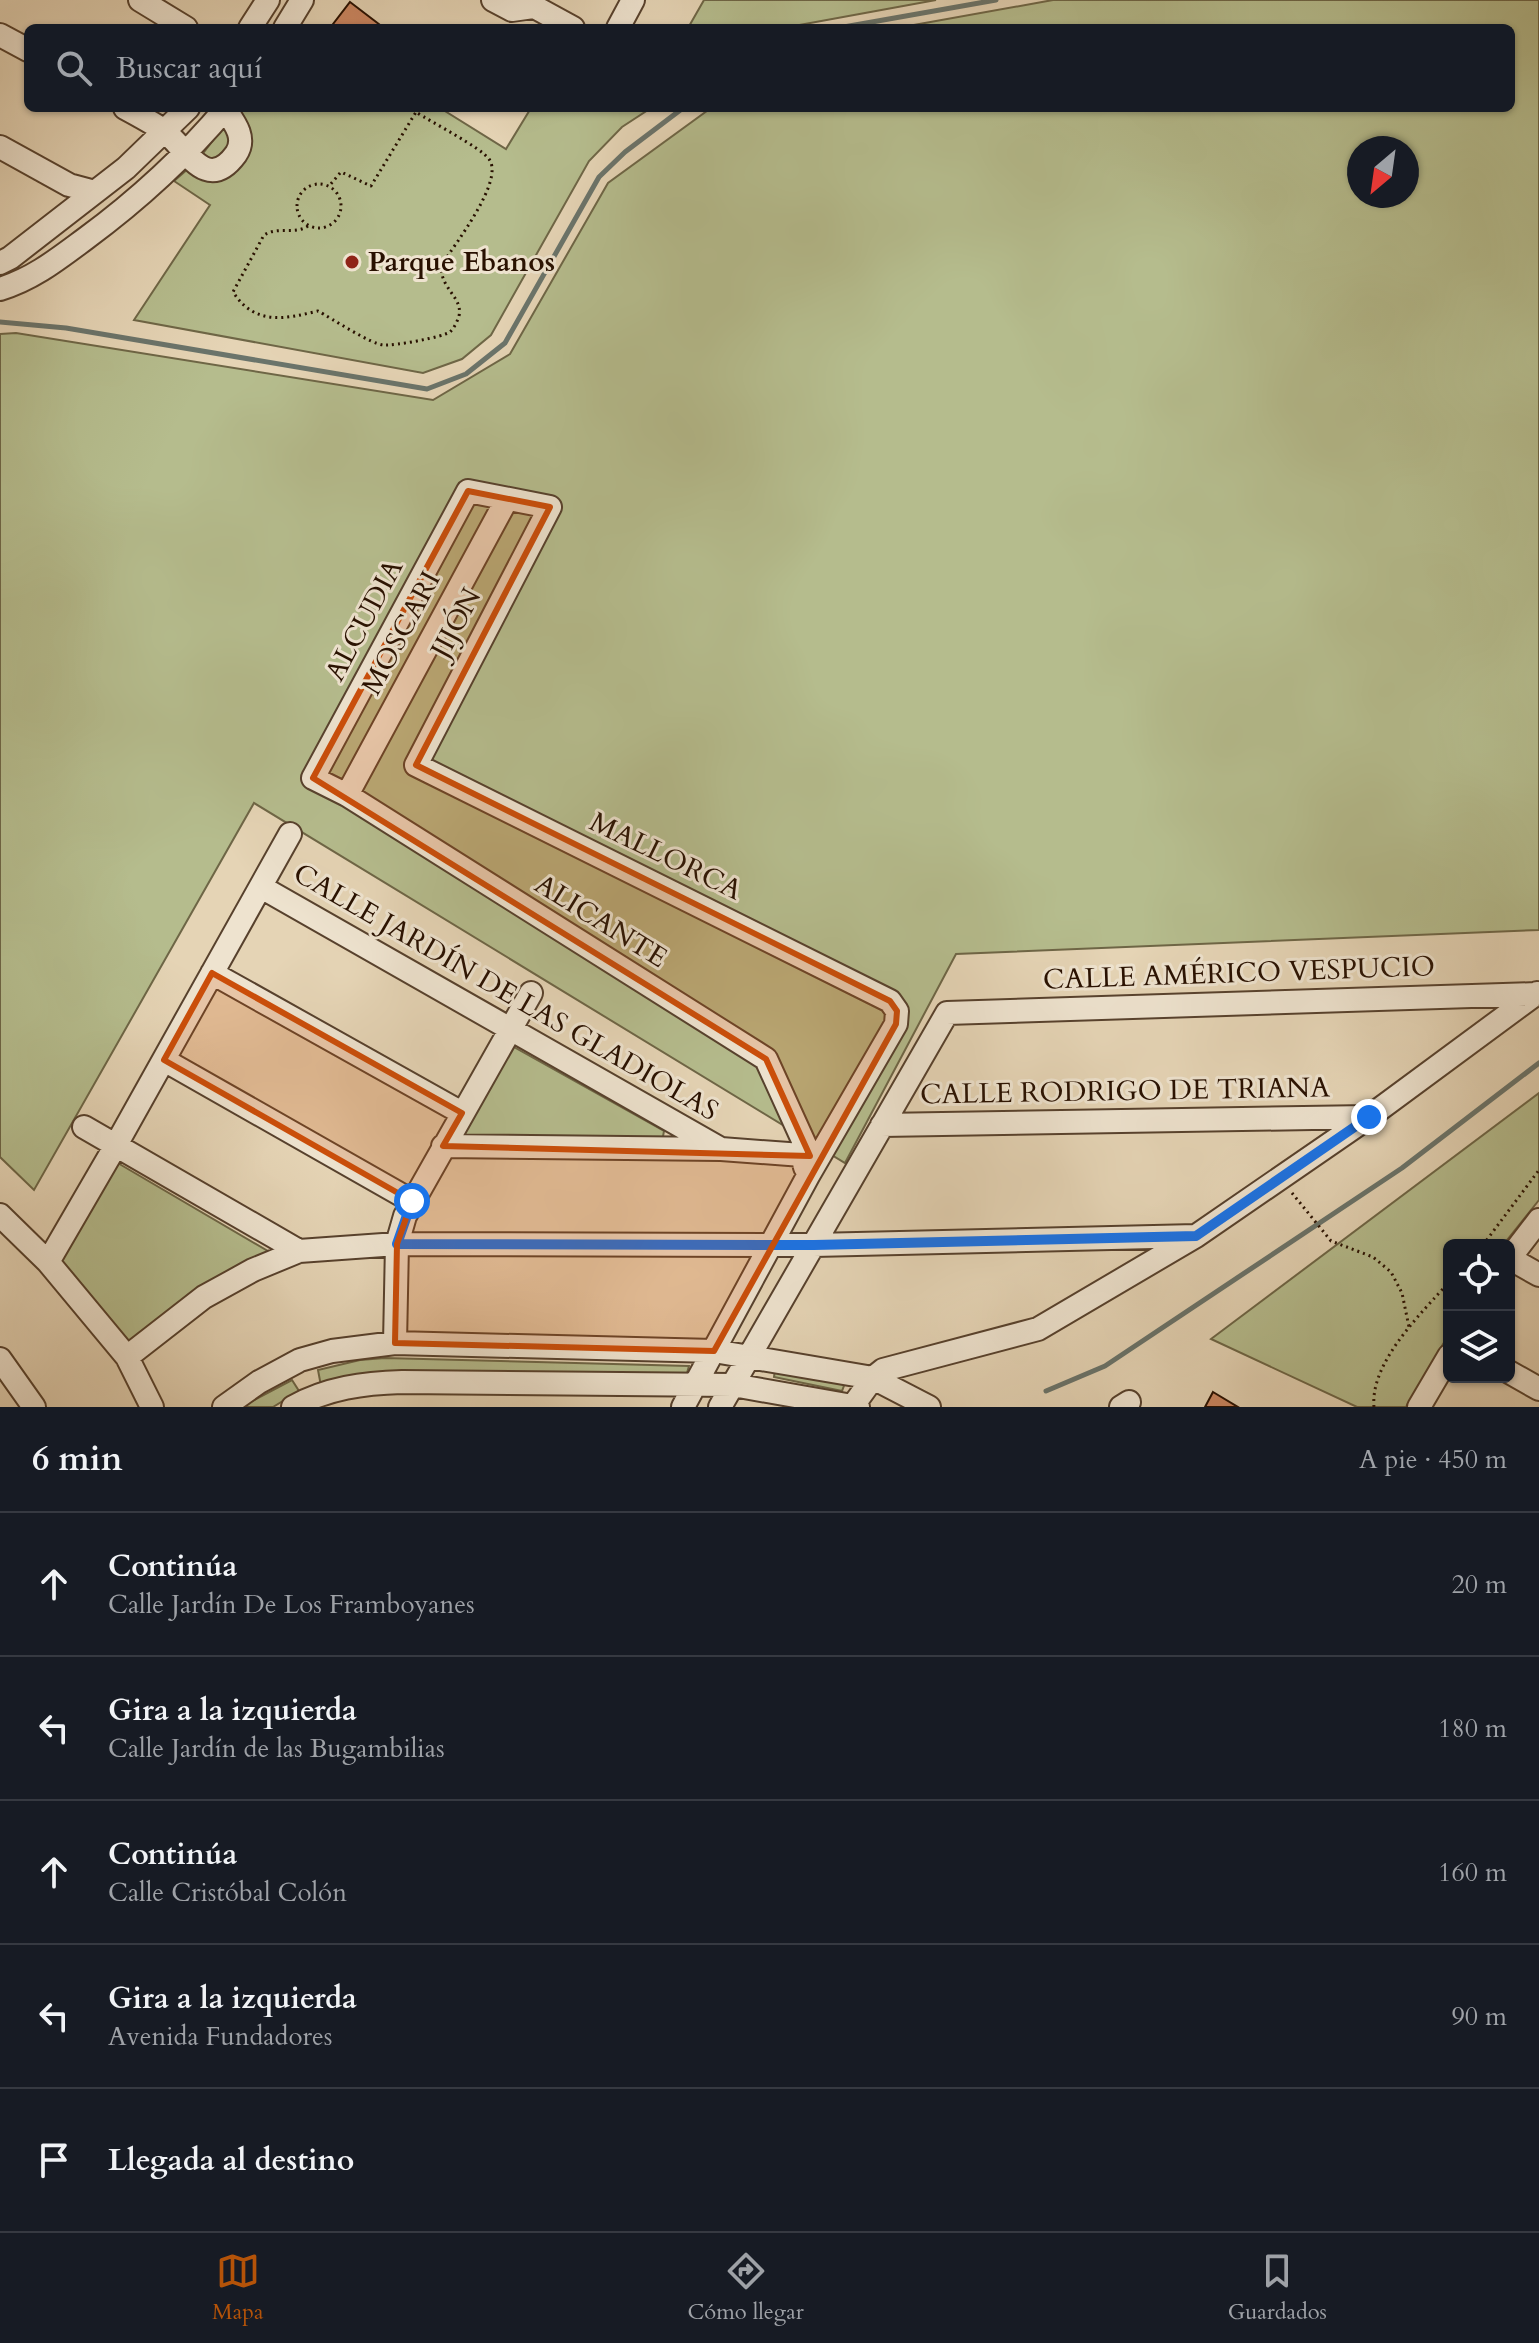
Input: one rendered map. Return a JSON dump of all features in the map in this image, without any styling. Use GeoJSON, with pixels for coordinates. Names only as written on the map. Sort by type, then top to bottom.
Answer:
{"type":"FeatureCollection","features":[{"type":"Feature","properties":{"kind":"street"},"geometry":{"type":"LineString","coordinates":[[140,0],[179,24]]}},
{"type":"Feature","properties":{"kind":"street"},"geometry":{"type":"LineString","coordinates":[[253,24],[268,0]]}},
{"type":"Feature","properties":{"kind":"street"},"geometry":{"type":"LineString","coordinates":[[287,24],[302,0]]}},
{"type":"Feature","properties":{"kind":"street"},"geometry":{"type":"LineString","coordinates":[[493,0],[512,10],[528,3],[566,24]]}},
{"type":"Feature","properties":{"kind":"street"},"geometry":{"type":"LineString","coordinates":[[620,24],[633,0]]}},
{"type":"Feature","properties":{"kind":"street"},"geometry":{"type":"LineString","coordinates":[[0,35],[24,48]]}},
{"type":"Feature","properties":{"kind":"street"},"geometry":{"type":"LineString","coordinates":[[132,112],[166,132],[196,165],[208,170],[230,162],[239,149],[241,138],[228,112]]}},
{"type":"Feature","properties":{"kind":"street"},"geometry":{"type":"LineString","coordinates":[[0,263],[126,168],[184,112]]}},
{"type":"Feature","properties":{"kind":"street"},"geometry":{"type":"LineString","coordinates":[[0,289],[39,273],[142,195],[186,154],[222,112]]}},
{"type":"Feature","properties":{"kind":"street"},"geometry":{"type":"LineString","coordinates":[[0,147],[69,185],[95,192]]}},
{"type":"Feature","properties":{"kind":"street","name":"ALCUDIA"},"geometry":{"type":"LineString","coordinates":[[313,778],[468,491],[507,499]]}},
{"type":"Feature","properties":{"kind":"street","name":"JIJÓN"},"geometry":{"type":"LineString","coordinates":[[416,765],[550,507],[507,499]]}},
{"type":"Feature","properties":{"kind":"street","name":"MOSCARI"},"geometry":{"type":"LineString","coordinates":[[347,795],[507,499]]}},
{"type":"Feature","properties":{"kind":"street","name":"MALLORCA"},"geometry":{"type":"LineString","coordinates":[[416,765],[890,1001],[897,1011],[896,1024],[805,1166]]}},
{"type":"Feature","properties":{"kind":"street","name":"ALICANTE"},"geometry":{"type":"LineString","coordinates":[[313,778],[347,795],[766,1059],[806,1147],[805,1166]]}},
{"type":"Feature","properties":{"kind":"street"},"geometry":{"type":"LineString","coordinates":[[48,1262],[290,834]]}},
{"type":"Feature","properties":{"kind":"street","name":"CALLE JARDÍN DE LAS GLADIOLAS"},"geometry":{"type":"LineString","coordinates":[[261,887],[721,1149]]}},
{"type":"Feature","properties":{"kind":"street"},"geometry":{"type":"LineString","coordinates":[[212,973],[462,1113]]}},
{"type":"Feature","properties":{"kind":"street"},"geometry":{"type":"LineString","coordinates":[[395,1343],[397,1244],[412,1201],[531,993]]}},
{"type":"Feature","properties":{"kind":"street"},"geometry":{"type":"LineString","coordinates":[[293,1407],[380,1383],[733,1385],[854,1406],[873,1378],[895,1366],[1030,1332],[1196,1236],[1369,1117],[1538,993]]}},
{"type":"Feature","properties":{"kind":"street","name":"CALLE AMÉRICO VESPUCIO"},"geometry":{"type":"LineString","coordinates":[[882,1125],[945,1014],[1538,993]]}},
{"type":"Feature","properties":{"kind":"street"},"geometry":{"type":"LineString","coordinates":[[164,1060],[412,1201]]}},
{"type":"Feature","properties":{"kind":"street","name":"CALLE RODRIGO DE TRIANA"},"geometry":{"type":"LineString","coordinates":[[882,1125],[1369,1117]]}},
{"type":"Feature","properties":{"kind":"street"},"geometry":{"type":"LineString","coordinates":[[720,1407],[882,1125]]}},
{"type":"Feature","properties":{"kind":"street"},"geometry":{"type":"LineString","coordinates":[[84,1127],[299,1251]]}},
{"type":"Feature","properties":{"kind":"street"},"geometry":{"type":"LineString","coordinates":[[443,1146],[721,1149],[805,1166],[772,1244],[683,1407]]}},
{"type":"Feature","properties":{"kind":"street"},"geometry":{"type":"LineString","coordinates":[[0,1215],[48,1262],[127,1357],[152,1407]]}},
{"type":"Feature","properties":{"kind":"street"},"geometry":{"type":"LineString","coordinates":[[1515,1250],[1539,1220]]}},
{"type":"Feature","properties":{"kind":"street"},"geometry":{"type":"LineString","coordinates":[[127,1357],[204,1297],[253,1270],[299,1251],[397,1244],[814,1245],[1196,1236]]}},
{"type":"Feature","properties":{"kind":"street"},"geometry":{"type":"LineString","coordinates":[[1515,1261],[1539,1275]]}},
{"type":"Feature","properties":{"kind":"street"},"geometry":{"type":"LineString","coordinates":[[224,1407],[259,1382],[300,1360],[332,1351],[395,1343],[714,1351],[873,1378],[929,1407]]}},
{"type":"Feature","properties":{"kind":"street"},"geometry":{"type":"LineString","coordinates":[[0,1359],[34,1407]]}},
{"type":"Feature","properties":{"kind":"street"},"geometry":{"type":"LineString","coordinates":[[300,1360],[319,1401]]}},
{"type":"Feature","properties":{"kind":"street"},"geometry":{"type":"LineString","coordinates":[[1419,1407],[1443,1366]]}},
{"type":"Feature","properties":{"kind":"street"},"geometry":{"type":"LineString","coordinates":[[1515,1375],[1539,1389]]}},
{"type":"Feature","properties":{"kind":"path"},"geometry":{"type":"LineString","coordinates":[[308,226],[298,214],[297,199],[314,184],[329,186],[339,197],[341,210],[338,217],[328,226],[272,230],[264,235],[233,292],[239,301],[266,317],[283,320],[318,311],[382,346],[447,334],[455,326],[460,313],[459,303],[441,278],[441,266],[490,187],[494,171],[488,157],[416,112],[371,186],[341,172],[329,186]]}},
{"type":"Feature","properties":{"kind":"path"},"geometry":{"type":"LineString","coordinates":[[1487,1239],[1539,1170]]}},
{"type":"Feature","properties":{"kind":"path"},"geometry":{"type":"LineString","coordinates":[[1299,1203],[1331,1241],[1373,1257],[1391,1272],[1402,1293],[1409,1327]]}},
{"type":"Feature","properties":{"kind":"path"},"geometry":{"type":"LineString","coordinates":[[1374,1407],[1373,1392],[1387,1360],[1409,1327],[1443,1289]]}},
{"type":"Feature","properties":{"kind":"highlighted area"},"geometry":{"type":"Polygon","coordinates":[[[468,491],[550,507],[416,765],[890,1001],[897,1011],[896,1024],[714,1351],[395,1343],[397,1244],[412,1201],[164,1060],[212,973],[462,1113],[443,1146],[810,1156],[766,1059],[313,778],[468,491]]]}},
{"type":"Feature","properties":{"kind":"green space"},"geometry":{"type":"Polygon","coordinates":[[[704,0],[936,0],[805,24],[690,24],[704,0]]]}},
{"type":"Feature","properties":{"kind":"green space"},"geometry":{"type":"Polygon","coordinates":[[[1053,0],[1539,0],[1539,930],[956,954],[845,1163],[254,803],[34,1190],[0,1157],[0,334],[16,333],[433,400],[510,354],[608,183],[706,112],[1515,112],[1515,24],[919,24],[1053,0]]]}},
{"type":"Feature","properties":{"kind":"green space","name":"Parque Ebanos"},"geometry":{"type":"Polygon","coordinates":[[[235,112],[446,112],[506,149],[529,112],[645,112],[622,127],[589,161],[491,335],[462,359],[423,373],[134,320],[210,205],[174,181],[197,161],[235,112]]]}},
{"type":"Feature","properties":{"kind":"green space"},"geometry":{"type":"Polygon","coordinates":[[[512,1046],[664,1131],[662,1142],[459,1140],[512,1046]]]}},
{"type":"Feature","properties":{"kind":"green space"},"geometry":{"type":"Polygon","coordinates":[[[1539,1093],[1539,1200],[1508,1239],[1443,1239],[1443,1344],[1406,1407],[1357,1407],[1211,1339],[1539,1093]]]}},
{"type":"Feature","properties":{"kind":"green space"},"geometry":{"type":"Polygon","coordinates":[[[116,1162],[273,1254],[131,1345],[58,1260],[116,1162]]]}},
{"type":"Feature","properties":{"kind":"green space"},"geometry":{"type":"Polygon","coordinates":[[[385,1358],[689,1366],[685,1380],[321,1386],[318,1370],[360,1360],[385,1358]]]}},
{"type":"Feature","properties":{"kind":"green space"},"geometry":{"type":"Polygon","coordinates":[[[775,1370],[845,1383],[842,1391],[774,1377],[775,1370]]]}},
{"type":"Feature","properties":{"kind":"green space"},"geometry":{"type":"Polygon","coordinates":[[[292,1380],[299,1391],[273,1407],[241,1407],[292,1380]]]}},
{"type":"Feature","properties":{"kind":"building"},"geometry":{"type":"Polygon","coordinates":[[[350,2],[379,24],[333,24],[350,2]]]}},
{"type":"Feature","properties":{"kind":"building"},"geometry":{"type":"Polygon","coordinates":[[[1213,1392],[1238,1407],[1205,1407],[1213,1392]]]}},
{"type":"Feature","properties":{"kind":"waterway"},"geometry":{"type":"LineString","coordinates":[[861,24],[996,0]]}},
{"type":"Feature","properties":{"kind":"waterway"},"geometry":{"type":"LineString","coordinates":[[0,322],[66,328],[427,389],[466,374],[505,343],[599,177],[625,152],[678,112]]}},
{"type":"Feature","properties":{"kind":"waterway"},"geometry":{"type":"LineString","coordinates":[[1046,1391],[1105,1366],[1402,1168],[1539,1063]]}},
{"type":"Feature","properties":{"kind":"place","name":"Parque Ebanos"},"geometry":{"type":"Point","coordinates":[352,262]}},
{"type":"Feature","properties":{"kind":"route"},"geometry":{"type":"LineString","coordinates":[[412,1201],[397,1244],[814,1245],[1196,1236],[1369,1117]]}}]}
